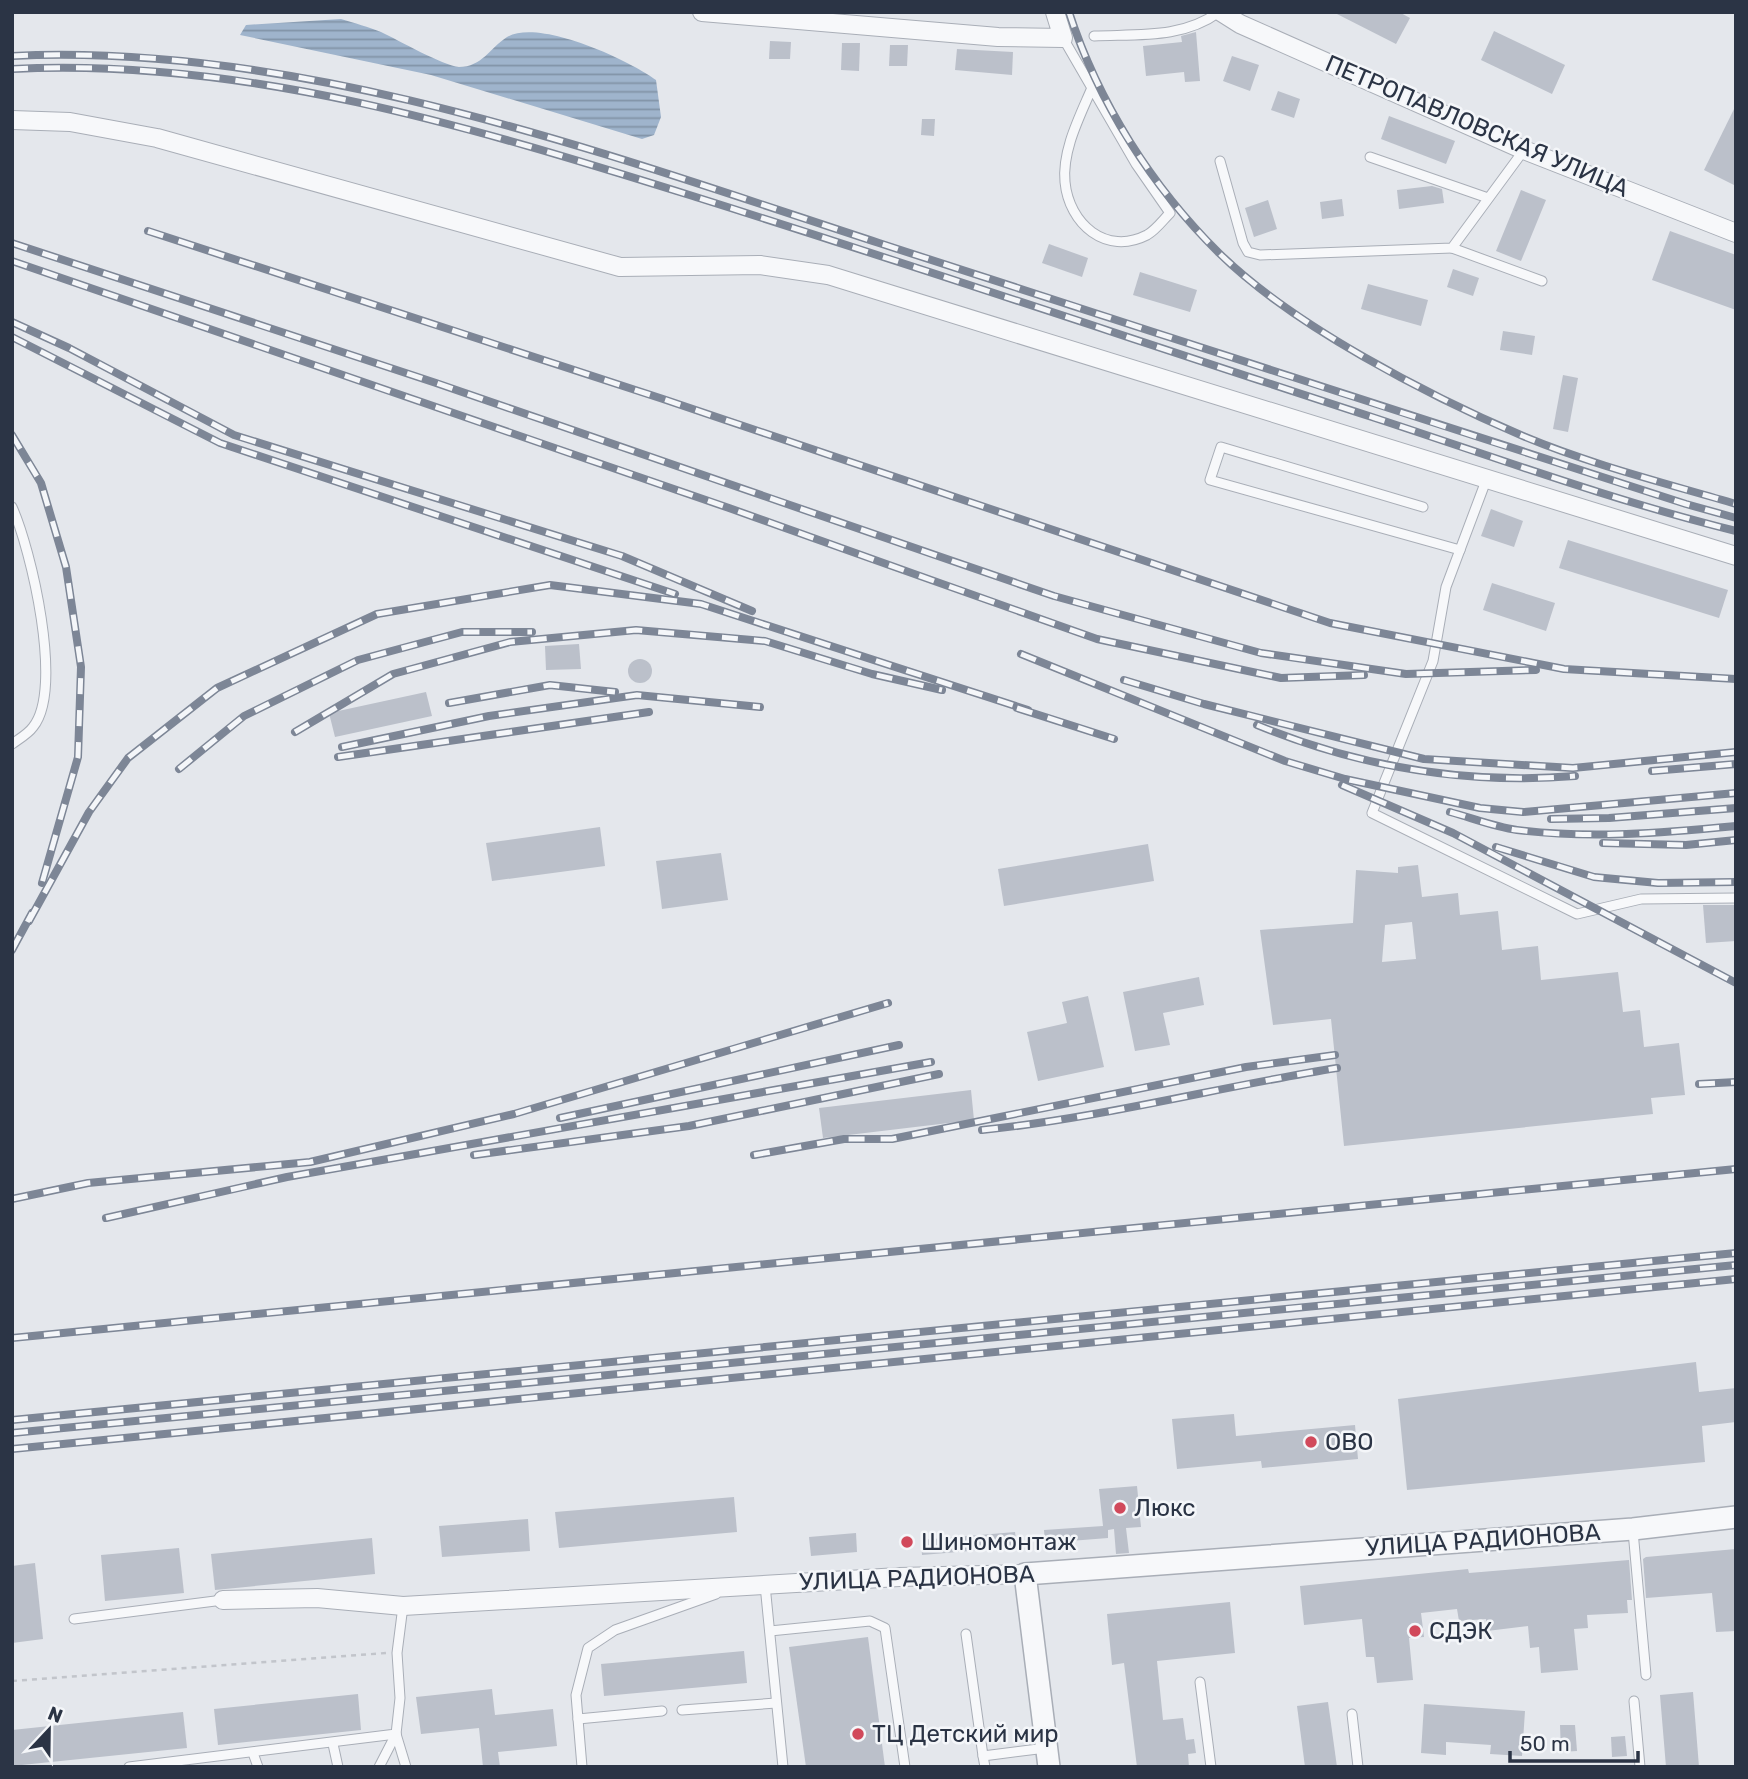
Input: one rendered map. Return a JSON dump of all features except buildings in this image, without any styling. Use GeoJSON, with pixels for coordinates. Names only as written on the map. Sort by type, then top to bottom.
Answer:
{"type":"FeatureCollection","features":[{"type":"Feature","properties":{"kind":"street"},"geometry":{"type":"LineString","coordinates":[[702,12],[998,37],[1063,38],[1055,12]]}},
{"type":"Feature","properties":{"kind":"street","name":"ПЕТРОПАВЛОВСКАЯ УЛИЦА"},"geometry":{"type":"LineString","coordinates":[[1220,12],[1252,30],[1524,150],[1736,233]]}},
{"type":"Feature","properties":{"kind":"street"},"geometry":{"type":"LineString","coordinates":[[12,120],[70,122],[157,138],[620,267],[760,265],[828,275],[1736,556]]}},
{"type":"Feature","properties":{"kind":"street","name":"УЛИЦА РАДИОНОВА"},"geometry":{"type":"LineString","coordinates":[[223,1600],[317,1598],[403,1606],[899,1577],[1026,1574],[1633,1529],[1736,1517]]}},
{"type":"Feature","properties":{"kind":"street"},"geometry":{"type":"LineString","coordinates":[[1026,1574],[1048,1757]]}},
{"type":"Feature","properties":{"kind":"lane"},"geometry":{"type":"LineString","coordinates":[[1094,36],[1169,33],[1195,27],[1220,12]]}},
{"type":"Feature","properties":{"kind":"lane"},"geometry":{"type":"LineString","coordinates":[[1063,38],[1091,90],[1170,213],[1149,233],[1130,242],[1112,242],[1094,235],[1078,222],[1069,199],[1065,167],[1076,125],[1091,90]]}},
{"type":"Feature","properties":{"kind":"lane"},"geometry":{"type":"LineString","coordinates":[[1452,247],[1524,150]]}},
{"type":"Feature","properties":{"kind":"lane"},"geometry":{"type":"LineString","coordinates":[[1370,158],[1488,198]]}},
{"type":"Feature","properties":{"kind":"lane"},"geometry":{"type":"LineString","coordinates":[[1220,161],[1242,243],[1248,252],[1260,255],[1357,253],[1452,247],[1542,281]]}},
{"type":"Feature","properties":{"kind":"lane"},"geometry":{"type":"LineString","coordinates":[[1423,507],[1221,447],[1210,480],[1460,550]]}},
{"type":"Feature","properties":{"kind":"lane"},"geometry":{"type":"LineString","coordinates":[[1487,478],[1446,587],[1433,661],[1373,813],[1577,914],[1640,899],[1736,898]]}},
{"type":"Feature","properties":{"kind":"lane"},"geometry":{"type":"LineString","coordinates":[[12,507],[32,571],[44,628],[43,704],[34,726],[12,744]]}},
{"type":"Feature","properties":{"kind":"lane"},"geometry":{"type":"LineString","coordinates":[[1633,1529],[1646,1675]]}},
{"type":"Feature","properties":{"kind":"lane"},"geometry":{"type":"LineString","coordinates":[[765,1585],[783,1767]]}},
{"type":"Feature","properties":{"kind":"lane"},"geometry":{"type":"LineString","coordinates":[[582,1767],[576,1695],[588,1648],[615,1630],[734,1587]]}},
{"type":"Feature","properties":{"kind":"lane"},"geometry":{"type":"LineString","coordinates":[[74,1619],[223,1600]]}},
{"type":"Feature","properties":{"kind":"lane"},"geometry":{"type":"LineString","coordinates":[[379,1767],[396,1734],[400,1698],[397,1653],[403,1606]]}},
{"type":"Feature","properties":{"kind":"lane"},"geometry":{"type":"LineString","coordinates":[[769,1630],[870,1620],[885,1629],[905,1767]]}},
{"type":"Feature","properties":{"kind":"lane"},"geometry":{"type":"LineString","coordinates":[[966,1634],[985,1767]]}},
{"type":"Feature","properties":{"kind":"lane"},"geometry":{"type":"LineString","coordinates":[[1200,1682],[1211,1767]]}},
{"type":"Feature","properties":{"kind":"lane"},"geometry":{"type":"LineString","coordinates":[[1634,1701],[1640,1767]]}},
{"type":"Feature","properties":{"kind":"lane"},"geometry":{"type":"LineString","coordinates":[[682,1710],[776,1703]]}},
{"type":"Feature","properties":{"kind":"lane"},"geometry":{"type":"LineString","coordinates":[[578,1719],[662,1711]]}},
{"type":"Feature","properties":{"kind":"lane"},"geometry":{"type":"LineString","coordinates":[[1352,1714],[1358,1767]]}},
{"type":"Feature","properties":{"kind":"lane"},"geometry":{"type":"LineString","coordinates":[[129,1767],[333,1744],[396,1734]]}},
{"type":"Feature","properties":{"kind":"lane"},"geometry":{"type":"LineString","coordinates":[[396,1734],[406,1767]]}},
{"type":"Feature","properties":{"kind":"lane"},"geometry":{"type":"LineString","coordinates":[[333,1744],[338,1767]]}},
{"type":"Feature","properties":{"kind":"lane"},"geometry":{"type":"LineString","coordinates":[[253,1753],[258,1767]]}},
{"type":"Feature","properties":{"kind":"lane"},"geometry":{"type":"LineString","coordinates":[[983,1756],[1048,1757]]}},
{"type":"Feature","properties":{"kind":"path"},"geometry":{"type":"LineString","coordinates":[[12,1681],[397,1653]]}},
{"type":"Feature","properties":{"kind":"water"},"geometry":{"type":"Polygon","coordinates":[[[341,19],[381,32],[432,58],[459,67],[474,64],[507,37],[521,33],[540,33],[561,37],[626,62],[656,80],[661,117],[654,135],[642,139],[431,75],[240,35],[246,25],[341,19]]]}},
{"type":"Feature","properties":{"kind":"railway"},"geometry":{"type":"LineString","coordinates":[[1069,12],[1095,78],[1112,110],[1130,142],[1171,200],[1219,253],[1284,306],[1322,332],[1405,380],[1486,420],[1602,465],[1736,504]]}},
{"type":"Feature","properties":{"kind":"railway"},"geometry":{"type":"LineString","coordinates":[[12,56],[122,56],[232,67],[342,86],[452,111],[669,174],[1484,439],[1736,518]]}},
{"type":"Feature","properties":{"kind":"railway"},"geometry":{"type":"LineString","coordinates":[[12,69],[100,68],[188,74],[275,86],[446,124],[699,198],[1554,478],[1736,531]]}},
{"type":"Feature","properties":{"kind":"railway"},"geometry":{"type":"LineString","coordinates":[[148,231],[663,399],[1330,623],[1564,669],[1736,679]]}},
{"type":"Feature","properties":{"kind":"railway"},"geometry":{"type":"LineString","coordinates":[[12,243],[436,383],[1054,596],[1261,653],[1406,674],[1536,670]]}},
{"type":"Feature","properties":{"kind":"railway"},"geometry":{"type":"LineString","coordinates":[[12,261],[729,508],[1097,639],[1281,678],[1364,675]]}},
{"type":"Feature","properties":{"kind":"railway"},"geometry":{"type":"LineString","coordinates":[[12,322],[69,348],[234,435],[622,556],[752,611]]}},
{"type":"Feature","properties":{"kind":"railway"},"geometry":{"type":"LineString","coordinates":[[12,337],[220,443],[675,594]]}},
{"type":"Feature","properties":{"kind":"railway"},"geometry":{"type":"LineString","coordinates":[[12,435],[41,483],[66,567],[81,667],[78,757],[42,883]]}},
{"type":"Feature","properties":{"kind":"railway"},"geometry":{"type":"LineString","coordinates":[[29,921],[89,812],[128,758],[217,688],[377,614],[550,585],[701,604],[1028,710]]}},
{"type":"Feature","properties":{"kind":"railway"},"geometry":{"type":"LineString","coordinates":[[295,732],[393,674],[510,642],[636,630],[765,641],[872,674],[942,690]]}},
{"type":"Feature","properties":{"kind":"railway"},"geometry":{"type":"LineString","coordinates":[[179,769],[244,716],[358,660],[462,632],[532,632]]}},
{"type":"Feature","properties":{"kind":"railway"},"geometry":{"type":"LineString","coordinates":[[1021,654],[1285,761],[1345,779],[1480,808],[1523,812],[1736,793]]}},
{"type":"Feature","properties":{"kind":"railway"},"geometry":{"type":"LineString","coordinates":[[1124,680],[1204,704],[1424,759],[1573,768],[1736,752]]}},
{"type":"Feature","properties":{"kind":"railway"},"geometry":{"type":"LineString","coordinates":[[449,703],[550,685],[615,692]]}},
{"type":"Feature","properties":{"kind":"railway"},"geometry":{"type":"LineString","coordinates":[[342,747],[489,716],[637,695],[760,707]]}},
{"type":"Feature","properties":{"kind":"railway"},"geometry":{"type":"LineString","coordinates":[[1017,708],[1114,739]]}},
{"type":"Feature","properties":{"kind":"railway"},"geometry":{"type":"LineString","coordinates":[[338,757],[649,712]]}},
{"type":"Feature","properties":{"kind":"railway"},"geometry":{"type":"LineString","coordinates":[[1257,725],[1335,752],[1413,770],[1493,778],[1575,776]]}},
{"type":"Feature","properties":{"kind":"railway"},"geometry":{"type":"LineString","coordinates":[[1652,771],[1736,764]]}},
{"type":"Feature","properties":{"kind":"railway"},"geometry":{"type":"LineString","coordinates":[[1342,785],[1453,833],[1736,983]]}},
{"type":"Feature","properties":{"kind":"railway"},"geometry":{"type":"LineString","coordinates":[[1551,819],[1609,818],[1736,808]]}},
{"type":"Feature","properties":{"kind":"railway"},"geometry":{"type":"LineString","coordinates":[[1450,812],[1509,829],[1544,833],[1654,833],[1736,826]]}},
{"type":"Feature","properties":{"kind":"railway"},"geometry":{"type":"LineString","coordinates":[[1603,843],[1686,845],[1736,840]]}},
{"type":"Feature","properties":{"kind":"railway"},"geometry":{"type":"LineString","coordinates":[[1496,847],[1594,877],[1658,883],[1736,882]]}},
{"type":"Feature","properties":{"kind":"railway"},"geometry":{"type":"LineString","coordinates":[[12,950],[32,913]]}},
{"type":"Feature","properties":{"kind":"railway"},"geometry":{"type":"LineString","coordinates":[[12,1199],[88,1183],[310,1162],[514,1114],[888,1003]]}},
{"type":"Feature","properties":{"kind":"railway"},"geometry":{"type":"LineString","coordinates":[[560,1118],[899,1045]]}},
{"type":"Feature","properties":{"kind":"railway"},"geometry":{"type":"LineString","coordinates":[[754,1155],[844,1139],[892,1139],[1246,1067],[1335,1055]]}},
{"type":"Feature","properties":{"kind":"railway"},"geometry":{"type":"LineString","coordinates":[[106,1218],[287,1177],[931,1062]]}},
{"type":"Feature","properties":{"kind":"railway"},"geometry":{"type":"LineString","coordinates":[[982,1130],[1071,1118],[1337,1068]]}},
{"type":"Feature","properties":{"kind":"railway"},"geometry":{"type":"LineString","coordinates":[[474,1155],[689,1126],[939,1074]]}},
{"type":"Feature","properties":{"kind":"railway"},"geometry":{"type":"LineString","coordinates":[[1699,1084],[1736,1082]]}},
{"type":"Feature","properties":{"kind":"railway"},"geometry":{"type":"LineString","coordinates":[[12,1338],[1736,1169]]}},
{"type":"Feature","properties":{"kind":"railway"},"geometry":{"type":"LineString","coordinates":[[12,1420],[1736,1253]]}},
{"type":"Feature","properties":{"kind":"railway"},"geometry":{"type":"LineString","coordinates":[[12,1433],[1736,1265]]}},
{"type":"Feature","properties":{"kind":"railway"},"geometry":{"type":"LineString","coordinates":[[12,1449],[1736,1279]]}},
{"type":"Feature","properties":{"kind":"place","name":"OBO"},"geometry":{"type":"Point","coordinates":[1311,1442]}},
{"type":"Feature","properties":{"kind":"place","name":"Люкс"},"geometry":{"type":"Point","coordinates":[1120,1508]}},
{"type":"Feature","properties":{"kind":"place","name":"Шиномонтаж"},"geometry":{"type":"Point","coordinates":[907,1542]}},
{"type":"Feature","properties":{"kind":"place","name":"СДЭК"},"geometry":{"type":"Point","coordinates":[1415,1631]}},
{"type":"Feature","properties":{"kind":"place","name":"ТЦ Детский мир"},"geometry":{"type":"Point","coordinates":[858,1734]}}]}
